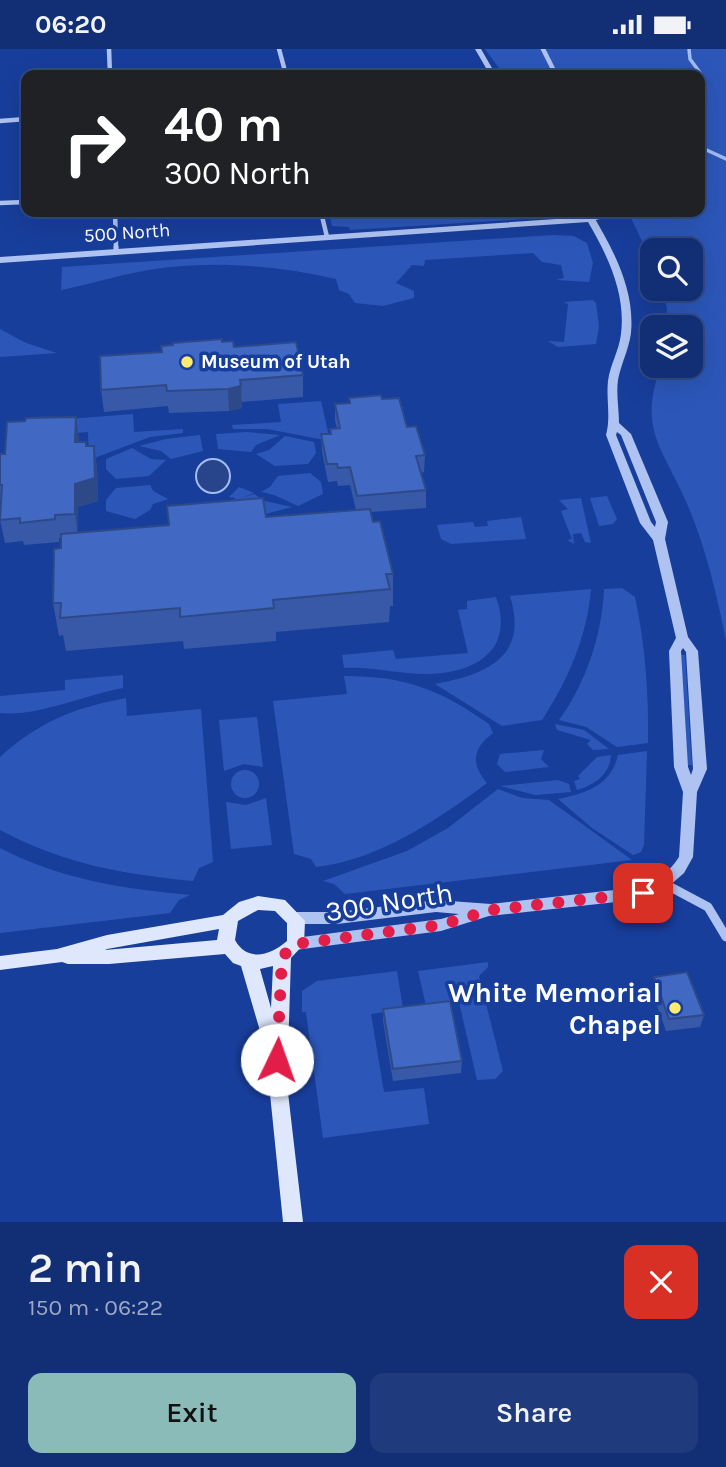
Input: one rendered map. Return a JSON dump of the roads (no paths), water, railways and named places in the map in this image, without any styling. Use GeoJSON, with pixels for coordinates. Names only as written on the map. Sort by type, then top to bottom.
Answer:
{"type":"FeatureCollection","features":[{"type":"Feature","properties":{"kind":"main road"},"geometry":{"type":"LineString","coordinates":[[277,1060],[288,951],[297,934],[295,918],[279,905],[258,903],[239,909],[228,921],[225,936],[229,947],[249,962],[267,962],[288,951]]}},
{"type":"Feature","properties":{"kind":"main road"},"geometry":{"type":"LineString","coordinates":[[0,963],[57,956],[107,942],[228,921]]}},
{"type":"Feature","properties":{"kind":"main road"},"geometry":{"type":"LineString","coordinates":[[57,956],[107,959],[185,948],[229,947]]}},
{"type":"Feature","properties":{"kind":"main road"},"geometry":{"type":"LineString","coordinates":[[249,962],[277,1060],[293,1222]]}},
{"type":"Feature","properties":{"kind":"street"},"geometry":{"type":"LineString","coordinates":[[109,49],[110,70]]}},
{"type":"Feature","properties":{"kind":"street"},"geometry":{"type":"LineString","coordinates":[[279,49],[285,70]]}},
{"type":"Feature","properties":{"kind":"street"},"geometry":{"type":"LineString","coordinates":[[478,49],[490,70]]}},
{"type":"Feature","properties":{"kind":"street"},"geometry":{"type":"LineString","coordinates":[[543,49],[554,70]]}},
{"type":"Feature","properties":{"kind":"street"},"geometry":{"type":"LineString","coordinates":[[0,121],[21,119]]}},
{"type":"Feature","properties":{"kind":"street"},"geometry":{"type":"LineString","coordinates":[[0,203],[21,202]]}},
{"type":"Feature","properties":{"kind":"street"},"geometry":{"type":"LineString","coordinates":[[115,217],[116,251]]}},
{"type":"Feature","properties":{"kind":"street"},"geometry":{"type":"LineString","coordinates":[[322,217],[327,237]]}},
{"type":"Feature","properties":{"kind":"street","name":"500 North"},"geometry":{"type":"LineString","coordinates":[[0,260],[565,217]]}},
{"type":"Feature","properties":{"kind":"street"},"geometry":{"type":"LineString","coordinates":[[590,217],[610,250],[626,310],[624,345],[612,383],[615,425],[611,435],[646,523],[659,539],[682,638],[675,651],[681,768],[690,792],[686,857],[679,869],[663,883],[708,907],[726,937]]}},
{"type":"Feature","properties":{"kind":"street","name":"300 North"},"geometry":{"type":"LineString","coordinates":[[288,951],[441,925],[491,910],[643,893],[663,883]]}},
{"type":"Feature","properties":{"kind":"street","name":"300 North"},"geometry":{"type":"LineString","coordinates":[[295,918],[337,918],[436,906],[491,910]]}},
{"type":"Feature","properties":{"kind":"waterway"},"geometry":{"type":"LineString","coordinates":[[689,49],[690,59],[698,70]]}},
{"type":"Feature","properties":{"kind":"waterway"},"geometry":{"type":"LineString","coordinates":[[705,149],[726,159]]}},
{"type":"Feature","properties":{"kind":"place","name":"Museum of Utah"},"geometry":{"type":"Point","coordinates":[187,362]}},
{"type":"Feature","properties":{"kind":"place","name":"White Memorial Chapel"},"geometry":{"type":"Point","coordinates":[675,1008]}}]}
